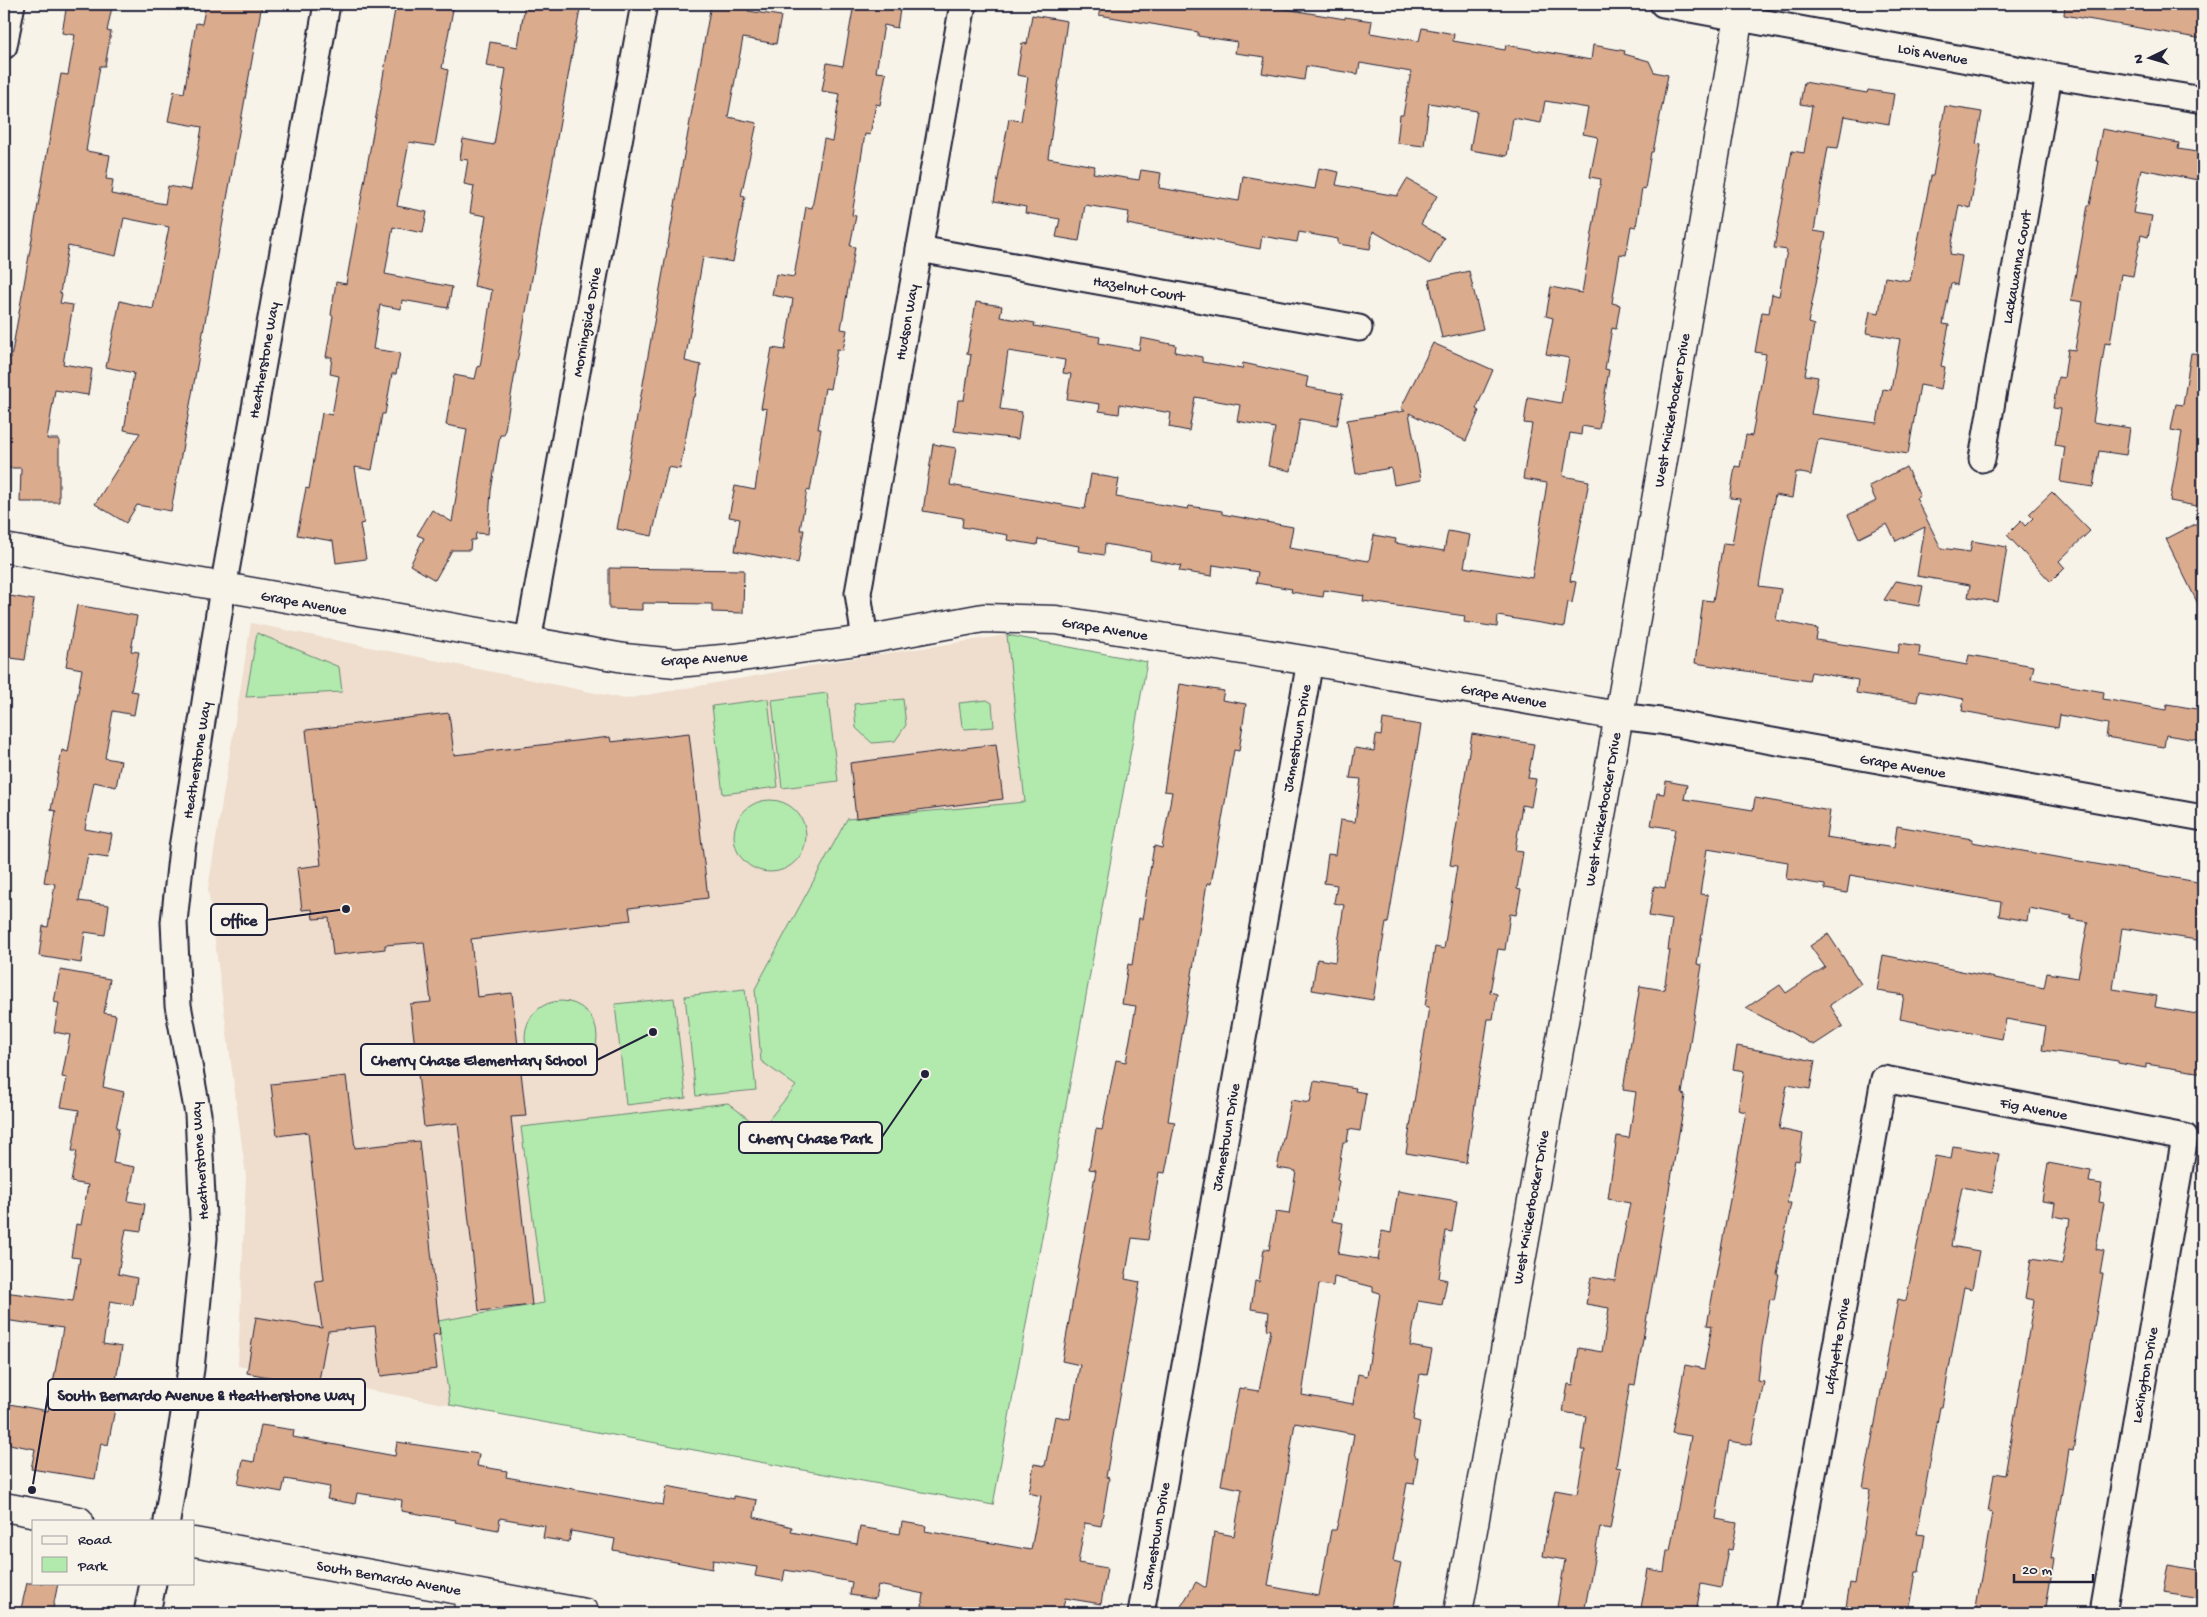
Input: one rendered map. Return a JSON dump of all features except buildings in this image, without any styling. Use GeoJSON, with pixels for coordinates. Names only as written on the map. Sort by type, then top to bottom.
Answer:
{"type":"FeatureCollection","features":[{"type":"Feature","properties":{"kind":"street"},"geometry":{"type":"LineString","coordinates":[[4,46],[12,4]]}},
{"type":"Feature","properties":{"kind":"street","name":"Heatherstone Way"},"geometry":{"type":"LineString","coordinates":[[167,1520],[191,1369],[204,1238],[198,1114],[178,1005],[174,922],[182,848],[223,588],[327,4]]}},
{"type":"Feature","properties":{"kind":"street","name":"Morningside Drive"},"geometry":{"type":"LineString","coordinates":[[528,641],[644,4]]}},
{"type":"Feature","properties":{"kind":"street","name":"Hudson Way"},"geometry":{"type":"LineString","coordinates":[[865,640],[858,593],[963,4]]}},
{"type":"Feature","properties":{"kind":"street","name":"Lois Avenue"},"geometry":{"type":"LineString","coordinates":[[1663,4],[1740,11],[2049,75],[2203,100]]}},
{"type":"Feature","properties":{"kind":"street","name":"West Knickerbocker Drive"},"geometry":{"type":"LineString","coordinates":[[1458,1613],[1618,716],[1740,11]]}},
{"type":"Feature","properties":{"kind":"street","name":"Lackawanna Court"},"geometry":{"type":"LineString","coordinates":[[1982,459],[2049,75]]}},
{"type":"Feature","properties":{"kind":"street","name":"Hazelnut Court"},"geometry":{"type":"LineString","coordinates":[[919,249],[1359,328]]}},
{"type":"Feature","properties":{"kind":"street","name":"Grape Avenue"},"geometry":{"type":"LineString","coordinates":[[4,548],[624,658],[676,663],[734,658],[865,640],[984,618],[1056,620],[1310,661],[1618,716],[1660,721],[2203,818]]}},
{"type":"Feature","properties":{"kind":"street","name":"Jamestown Drive"},"geometry":{"type":"LineString","coordinates":[[1141,1613],[1310,661]]}},
{"type":"Feature","properties":{"kind":"street","name":"Fig Avenue"},"geometry":{"type":"LineString","coordinates":[[1884,1079],[2185,1137]]}},
{"type":"Feature","properties":{"kind":"street","name":"Lafayette Drive"},"geometry":{"type":"LineString","coordinates":[[1788,1613],[1884,1079]]}},
{"type":"Feature","properties":{"kind":"street","name":"Lexington Drive"},"geometry":{"type":"LineString","coordinates":[[2103,1613],[2185,1137]]}},
{"type":"Feature","properties":{"kind":"street"},"geometry":{"type":"LineString","coordinates":[[4,1508],[73,1520]]}},
{"type":"Feature","properties":{"kind":"street","name":"South Bernardo Avenue"},"geometry":{"type":"LineString","coordinates":[[195,1542],[469,1602],[585,1613]]}},
{"type":"Feature","properties":{"kind":"street"},"geometry":{"type":"LineString","coordinates":[[147,1613],[153,1584]]}},
{"type":"Feature","properties":{"kind":"shaded area"},"geometry":{"type":"Polygon","coordinates":[[[251,623],[625,699],[844,660],[1007,635],[1147,662],[993,1505],[238,1366],[246,1176],[208,889],[251,623]]]}},
{"type":"Feature","properties":{"kind":"green space"},"geometry":{"type":"Polygon","coordinates":[[[257,633],[339,667],[342,692],[246,697],[257,633]]]}},
{"type":"Feature","properties":{"kind":"green space"},"geometry":{"type":"Polygon","coordinates":[[[1007,635],[1147,662],[993,1505],[450,1405],[438,1321],[544,1303],[521,1127],[728,1103],[761,1129],[796,1086],[761,1061],[755,989],[847,819],[1025,802],[1007,635]]]}},
{"type":"Feature","properties":{"kind":"green space"},"geometry":{"type":"Polygon","coordinates":[[[827,693],[838,781],[782,788],[772,700],[827,693]]]}},
{"type":"Feature","properties":{"kind":"green space"},"geometry":{"type":"Polygon","coordinates":[[[768,699],[778,787],[723,794],[712,706],[768,699]]]}},
{"type":"Feature","properties":{"kind":"green space"},"geometry":{"type":"Polygon","coordinates":[[[903,699],[906,725],[895,741],[872,743],[856,728],[854,704],[903,699]]]}},
{"type":"Feature","properties":{"kind":"green space"},"geometry":{"type":"Polygon","coordinates":[[[987,700],[992,703],[994,727],[965,729],[962,726],[959,703],[987,700]]]}},
{"type":"Feature","properties":{"kind":"green space"},"geometry":{"type":"Polygon","coordinates":[[[770,800],[790,806],[800,816],[806,836],[800,856],[790,866],[770,872],[750,866],[740,856],[734,836],[740,816],[750,806],[770,800]]]}},
{"type":"Feature","properties":{"kind":"green space"},"geometry":{"type":"Polygon","coordinates":[[[745,989],[756,1090],[696,1096],[685,996],[745,989]]]}},
{"type":"Feature","properties":{"kind":"green space"},"geometry":{"type":"Polygon","coordinates":[[[674,998],[686,1098],[626,1105],[615,1004],[674,998]]]}},
{"type":"Feature","properties":{"kind":"green space"},"geometry":{"type":"Polygon","coordinates":[[[561,1001],[581,1007],[591,1017],[597,1037],[591,1057],[581,1067],[561,1073],[541,1067],[531,1057],[525,1037],[531,1017],[541,1007],[561,1001]]]}},
{"type":"Feature","properties":{"kind":"place","name":"Office"},"geometry":{"type":"Point","coordinates":[346,909]}},
{"type":"Feature","properties":{"kind":"place","name":"Cherry Chase Elementary School"},"geometry":{"type":"Point","coordinates":[653,1032]}},
{"type":"Feature","properties":{"kind":"place","name":"Cherry Chase Park"},"geometry":{"type":"Point","coordinates":[925,1074]}},
{"type":"Feature","properties":{"kind":"place","name":"South Bernardo Avenue & Heatherstone Way"},"geometry":{"type":"Point","coordinates":[32,1490]}}]}
